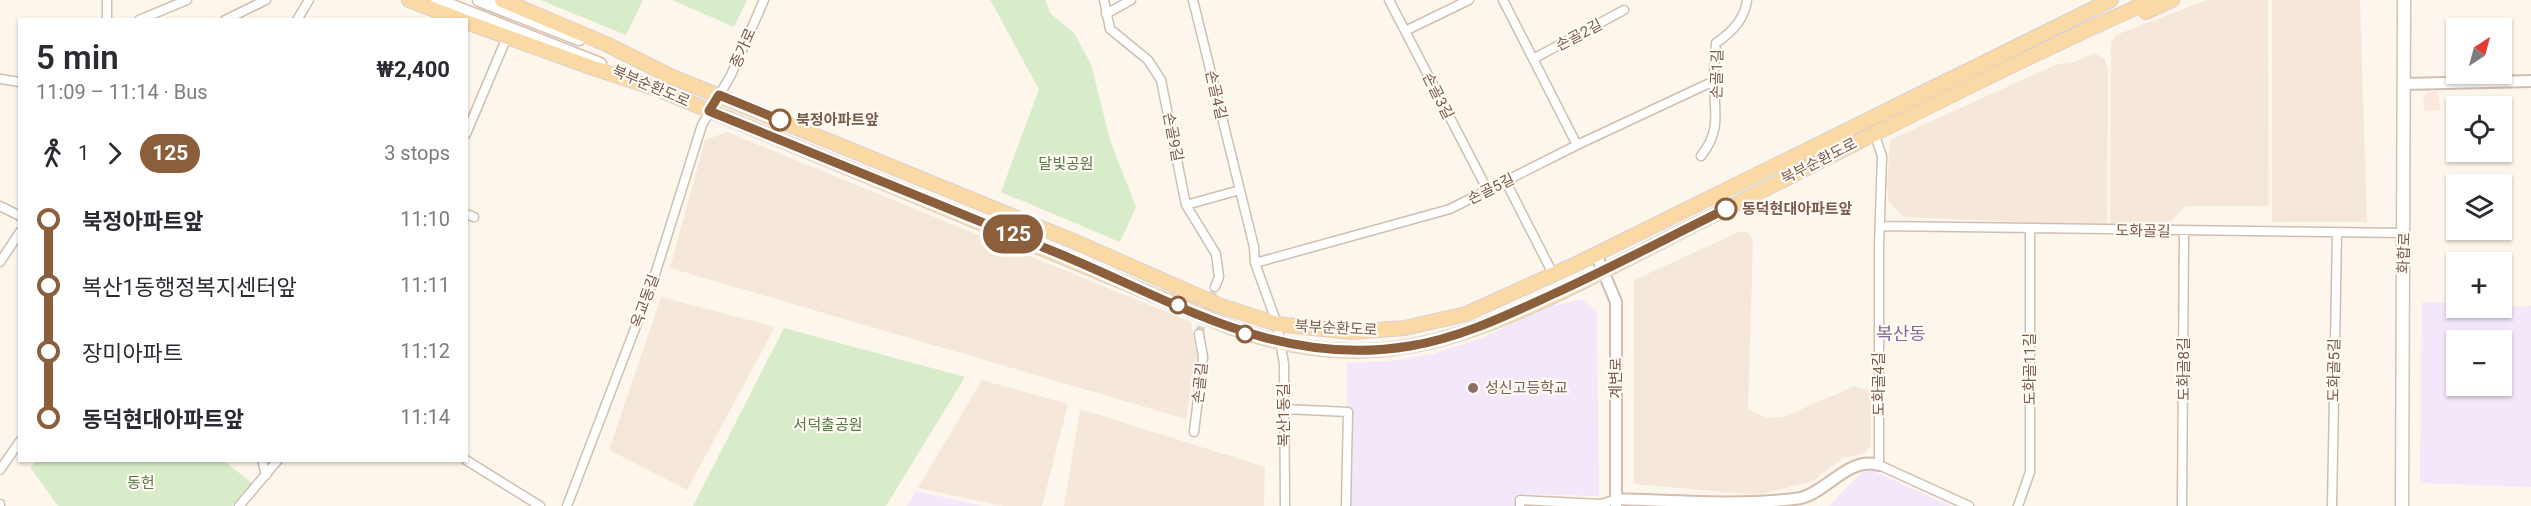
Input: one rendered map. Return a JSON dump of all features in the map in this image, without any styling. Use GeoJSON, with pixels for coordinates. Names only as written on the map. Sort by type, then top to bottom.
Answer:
{"type":"FeatureCollection","features":[{"type":"Feature","properties":{"kind":"main road"},"geometry":{"type":"LineString","coordinates":[[409,0],[456,18]]}},
{"type":"Feature","properties":{"kind":"main road","name":"북부순환도로"},"geometry":{"type":"LineString","coordinates":[[437,0],[1072,258],[1248,335],[1281,344],[1352,350],[1407,347],[1443,340],[1473,330],[1604,270],[1943,99],[2153,0]]}},
{"type":"Feature","properties":{"kind":"main road","name":"북부순환도로"},"geometry":{"type":"LineString","coordinates":[[479,0],[719,95],[1078,243],[1221,306],[1277,324],[1341,332],[1405,328],[1466,314],[1596,254],[2111,0]]}},
{"type":"Feature","properties":{"kind":"main road"},"geometry":{"type":"LineString","coordinates":[[502,0],[550,19],[666,74]]}},
{"type":"Feature","properties":{"kind":"main road"},"geometry":{"type":"LineString","coordinates":[[1936,85],[2095,0]]}},
{"type":"Feature","properties":{"kind":"main road"},"geometry":{"type":"LineString","coordinates":[[1943,99],[2107,31],[2172,0]]}},
{"type":"Feature","properties":{"kind":"main road","name":"화합로"},"geometry":{"type":"LineString","coordinates":[[2402,506],[2405,233],[2404,0]]}},
{"type":"Feature","properties":{"kind":"main road"},"geometry":{"type":"LineString","coordinates":[[468,23],[660,90]]}},
{"type":"Feature","properties":{"kind":"street"},"geometry":{"type":"LineString","coordinates":[[107,0],[107,18]]}},
{"type":"Feature","properties":{"kind":"street"},"geometry":{"type":"LineString","coordinates":[[144,18],[187,0]]}},
{"type":"Feature","properties":{"kind":"street"},"geometry":{"type":"LineString","coordinates":[[229,18],[266,0]]}},
{"type":"Feature","properties":{"kind":"street"},"geometry":{"type":"LineString","coordinates":[[298,18],[309,0]]}},
{"type":"Feature","properties":{"kind":"street","name":"종가로"},"geometry":{"type":"LineString","coordinates":[[719,95],[764,0]]}},
{"type":"Feature","properties":{"kind":"street","name":"손골9길"},"geometry":{"type":"LineString","coordinates":[[1104,0],[1106,14],[1114,35],[1140,51],[1157,71],[1161,81],[1186,205],[1216,254],[1219,277],[1215,287]]}},
{"type":"Feature","properties":{"kind":"street"},"geometry":{"type":"LineString","coordinates":[[1106,14],[1131,0]]}},
{"type":"Feature","properties":{"kind":"street","name":"손골4길"},"geometry":{"type":"LineString","coordinates":[[1193,0],[1254,247],[1255,263],[1277,324]]}},
{"type":"Feature","properties":{"kind":"street","name":"손골3길"},"geometry":{"type":"LineString","coordinates":[[1389,0],[1488,191]]}},
{"type":"Feature","properties":{"kind":"street"},"geometry":{"type":"LineString","coordinates":[[1405,31],[1468,0]]}},
{"type":"Feature","properties":{"kind":"street"},"geometry":{"type":"LineString","coordinates":[[1503,0],[1577,145]]}},
{"type":"Feature","properties":{"kind":"street","name":"손골1길"},"geometry":{"type":"LineString","coordinates":[[1701,156],[1712,141],[1717,116],[1714,81],[1716,43],[1730,33],[1746,10],[1747,0]]}},
{"type":"Feature","properties":{"kind":"street","name":"손골2길"},"geometry":{"type":"LineString","coordinates":[[1533,59],[1624,10]]}},
{"type":"Feature","properties":{"kind":"street"},"geometry":{"type":"LineString","coordinates":[[468,129],[507,37]]}},
{"type":"Feature","properties":{"kind":"street"},"geometry":{"type":"LineString","coordinates":[[0,79],[18,82]]}},
{"type":"Feature","properties":{"kind":"street","name":"손골5길"},"geometry":{"type":"LineString","coordinates":[[1255,263],[1419,220],[1450,209],[1577,145],[1714,81]]}},
{"type":"Feature","properties":{"kind":"street"},"geometry":{"type":"LineString","coordinates":[[2404,84],[2531,81]]}},
{"type":"Feature","properties":{"kind":"street","name":"옥교동길"},"geometry":{"type":"LineString","coordinates":[[567,506],[652,284],[702,125],[719,95]]}},
{"type":"Feature","properties":{"kind":"street","name":"도화골4길"},"geometry":{"type":"LineString","coordinates":[[1874,133],[1882,156],[1879,246],[1879,465]]}},
{"type":"Feature","properties":{"kind":"street"},"geometry":{"type":"LineString","coordinates":[[1506,182],[1553,274]]}},
{"type":"Feature","properties":{"kind":"street"},"geometry":{"type":"LineString","coordinates":[[1186,205],[1240,190]]}},
{"type":"Feature","properties":{"kind":"street"},"geometry":{"type":"LineString","coordinates":[[0,206],[18,215]]}},
{"type":"Feature","properties":{"kind":"street","name":"도화골길"},"geometry":{"type":"LineString","coordinates":[[1881,226],[2030,230],[2405,233]]}},
{"type":"Feature","properties":{"kind":"street","name":"도화골11길"},"geometry":{"type":"LineString","coordinates":[[2018,506],[2030,472],[2030,230]]}},
{"type":"Feature","properties":{"kind":"street","name":"도화골8길"},"geometry":{"type":"LineString","coordinates":[[2182,506],[2184,232]]}},
{"type":"Feature","properties":{"kind":"street","name":"도화골5길"},"geometry":{"type":"LineString","coordinates":[[2332,506],[2337,234]]}},
{"type":"Feature","properties":{"kind":"street"},"geometry":{"type":"LineString","coordinates":[[0,262],[18,235]]}},
{"type":"Feature","properties":{"kind":"street","name":"계변로"},"geometry":{"type":"LineString","coordinates":[[1596,254],[1616,302],[1616,503]]}},
{"type":"Feature","properties":{"kind":"street","name":"복산1동길"},"geometry":{"type":"LineString","coordinates":[[1277,324],[1284,364],[1285,506]]}},
{"type":"Feature","properties":{"kind":"street","name":"손골길"},"geometry":{"type":"LineString","coordinates":[[1194,432],[1203,357],[1199,334]]}},
{"type":"Feature","properties":{"kind":"street"},"geometry":{"type":"LineString","coordinates":[[1284,409],[1348,412],[1346,506]]}},
{"type":"Feature","properties":{"kind":"street"},"geometry":{"type":"LineString","coordinates":[[0,470],[18,444]]}},
{"type":"Feature","properties":{"kind":"street"},"geometry":{"type":"LineString","coordinates":[[468,461],[540,506]]}},
{"type":"Feature","properties":{"kind":"street"},"geometry":{"type":"LineString","coordinates":[[263,462],[266,475]]}},
{"type":"Feature","properties":{"kind":"street"},"geometry":{"type":"LineString","coordinates":[[239,506],[276,462]]}},
{"type":"Feature","properties":{"kind":"street"},"geometry":{"type":"LineString","coordinates":[[1520,506],[1520,500],[1600,504],[1757,506],[1814,495],[1846,470],[1861,464],[1879,465],[1969,506]]}},
{"type":"Feature","properties":{"kind":"shaded area"},"geometry":{"type":"Polygon","coordinates":[[[2207,0],[2268,0],[2269,206],[2186,206],[2170,222],[2110,226],[2111,43],[2116,35],[2207,0]]]}},
{"type":"Feature","properties":{"kind":"shaded area"},"geometry":{"type":"Polygon","coordinates":[[[2272,0],[2360,0],[2367,222],[2272,222],[2272,0]]]}},
{"type":"Feature","properties":{"kind":"shaded area"},"geometry":{"type":"Polygon","coordinates":[[[2094,53],[2104,58],[2108,69],[2107,226],[1904,217],[1889,202],[1887,185],[1890,140],[2055,65],[2074,62],[2094,53]]]}},
{"type":"Feature","properties":{"kind":"shaded area"},"geometry":{"type":"Polygon","coordinates":[[[2438,91],[2440,110],[2424,111],[2423,98],[2428,92],[2438,91]]]}},
{"type":"Feature","properties":{"kind":"shaded area"},"geometry":{"type":"Polygon","coordinates":[[[727,132],[1191,322],[1197,356],[1186,419],[670,268],[705,140],[727,132]]]}},
{"type":"Feature","properties":{"kind":"shaded area"},"geometry":{"type":"Polygon","coordinates":[[[1741,231],[1749,233],[1753,241],[1748,409],[1767,418],[1783,417],[1855,386],[1871,391],[1871,446],[1864,453],[1843,458],[1811,482],[1757,495],[1634,484],[1634,280],[1741,231]]]}},
{"type":"Feature","properties":{"kind":"shaded area"},"geometry":{"type":"Polygon","coordinates":[[[661,297],[775,327],[687,490],[609,450],[661,297]]]}},
{"type":"Feature","properties":{"kind":"shaded area","name":"성신고등학교"},"geometry":{"type":"Polygon","coordinates":[[[1582,299],[1597,313],[1599,496],[1516,494],[1516,506],[1346,506],[1347,363],[1391,361],[1433,354],[1482,338],[1547,307],[1582,299]]]}},
{"type":"Feature","properties":{"kind":"shaded area"},"geometry":{"type":"Polygon","coordinates":[[[2422,302],[2446,303],[2446,318],[2512,318],[2512,307],[2531,306],[2531,487],[2420,483],[2422,302]]]}},
{"type":"Feature","properties":{"kind":"shaded area"},"geometry":{"type":"Polygon","coordinates":[[[982,380],[1068,404],[1042,506],[1003,506],[918,488],[982,380]]]}},
{"type":"Feature","properties":{"kind":"shaded area"},"geometry":{"type":"Polygon","coordinates":[[[1080,409],[1265,467],[1264,506],[1064,506],[1080,409]]]}},
{"type":"Feature","properties":{"kind":"shaded area"},"geometry":{"type":"Polygon","coordinates":[[[1867,467],[1878,473],[1951,506],[1829,506],[1867,467]]]}},
{"type":"Feature","properties":{"kind":"shaded area"},"geometry":{"type":"Polygon","coordinates":[[[916,491],[982,506],[907,506],[916,491]]]}},
{"type":"Feature","properties":{"kind":"green space"},"geometry":{"type":"Polygon","coordinates":[[[540,0],[643,0],[626,35],[540,0]]]}},
{"type":"Feature","properties":{"kind":"green space"},"geometry":{"type":"Polygon","coordinates":[[[672,0],[747,0],[734,27],[672,0]]]}},
{"type":"Feature","properties":{"kind":"green space","name":"달빛공원"},"geometry":{"type":"Polygon","coordinates":[[[990,0],[1045,0],[1050,13],[1074,33],[1091,64],[1110,140],[1136,207],[1120,242],[1001,192],[1039,89],[990,0]]]}},
{"type":"Feature","properties":{"kind":"green space","name":"서덕출공원"},"geometry":{"type":"Polygon","coordinates":[[[784,328],[965,377],[886,506],[693,506],[784,328]]]}},
{"type":"Feature","properties":{"kind":"green space","name":"동헌"},"geometry":{"type":"Polygon","coordinates":[[[36,462],[225,462],[252,483],[232,506],[58,506],[30,467],[36,462]]]}},
{"type":"Feature","properties":{"kind":"tunnel"},"geometry":{"type":"LineString","coordinates":[[1199,334],[1215,287]]}},
{"type":"Feature","properties":{"kind":"bus line","name":"125"},"geometry":{"type":"LineString","coordinates":[[780,120],[719,95],[709,111],[1072,258],[1248,335],[1281,344],[1327,350],[1407,347],[1443,340],[1473,330],[1582,281],[1726,209]]}},
{"type":"Feature","properties":{"kind":"place","name":"북정아파트앞"},"geometry":{"type":"Point","coordinates":[780,120]}},
{"type":"Feature","properties":{"kind":"place","name":"동덕현대아파트앞"},"geometry":{"type":"Point","coordinates":[1726,209]}},
{"type":"Feature","properties":{"kind":"place","name":"성신고등학교"},"geometry":{"type":"Point","coordinates":[1473,388]}},
{"type":"Feature","properties":{"kind":"district","name":"복산동"},"geometry":{"type":"Point","coordinates":[1901,333]}}]}
